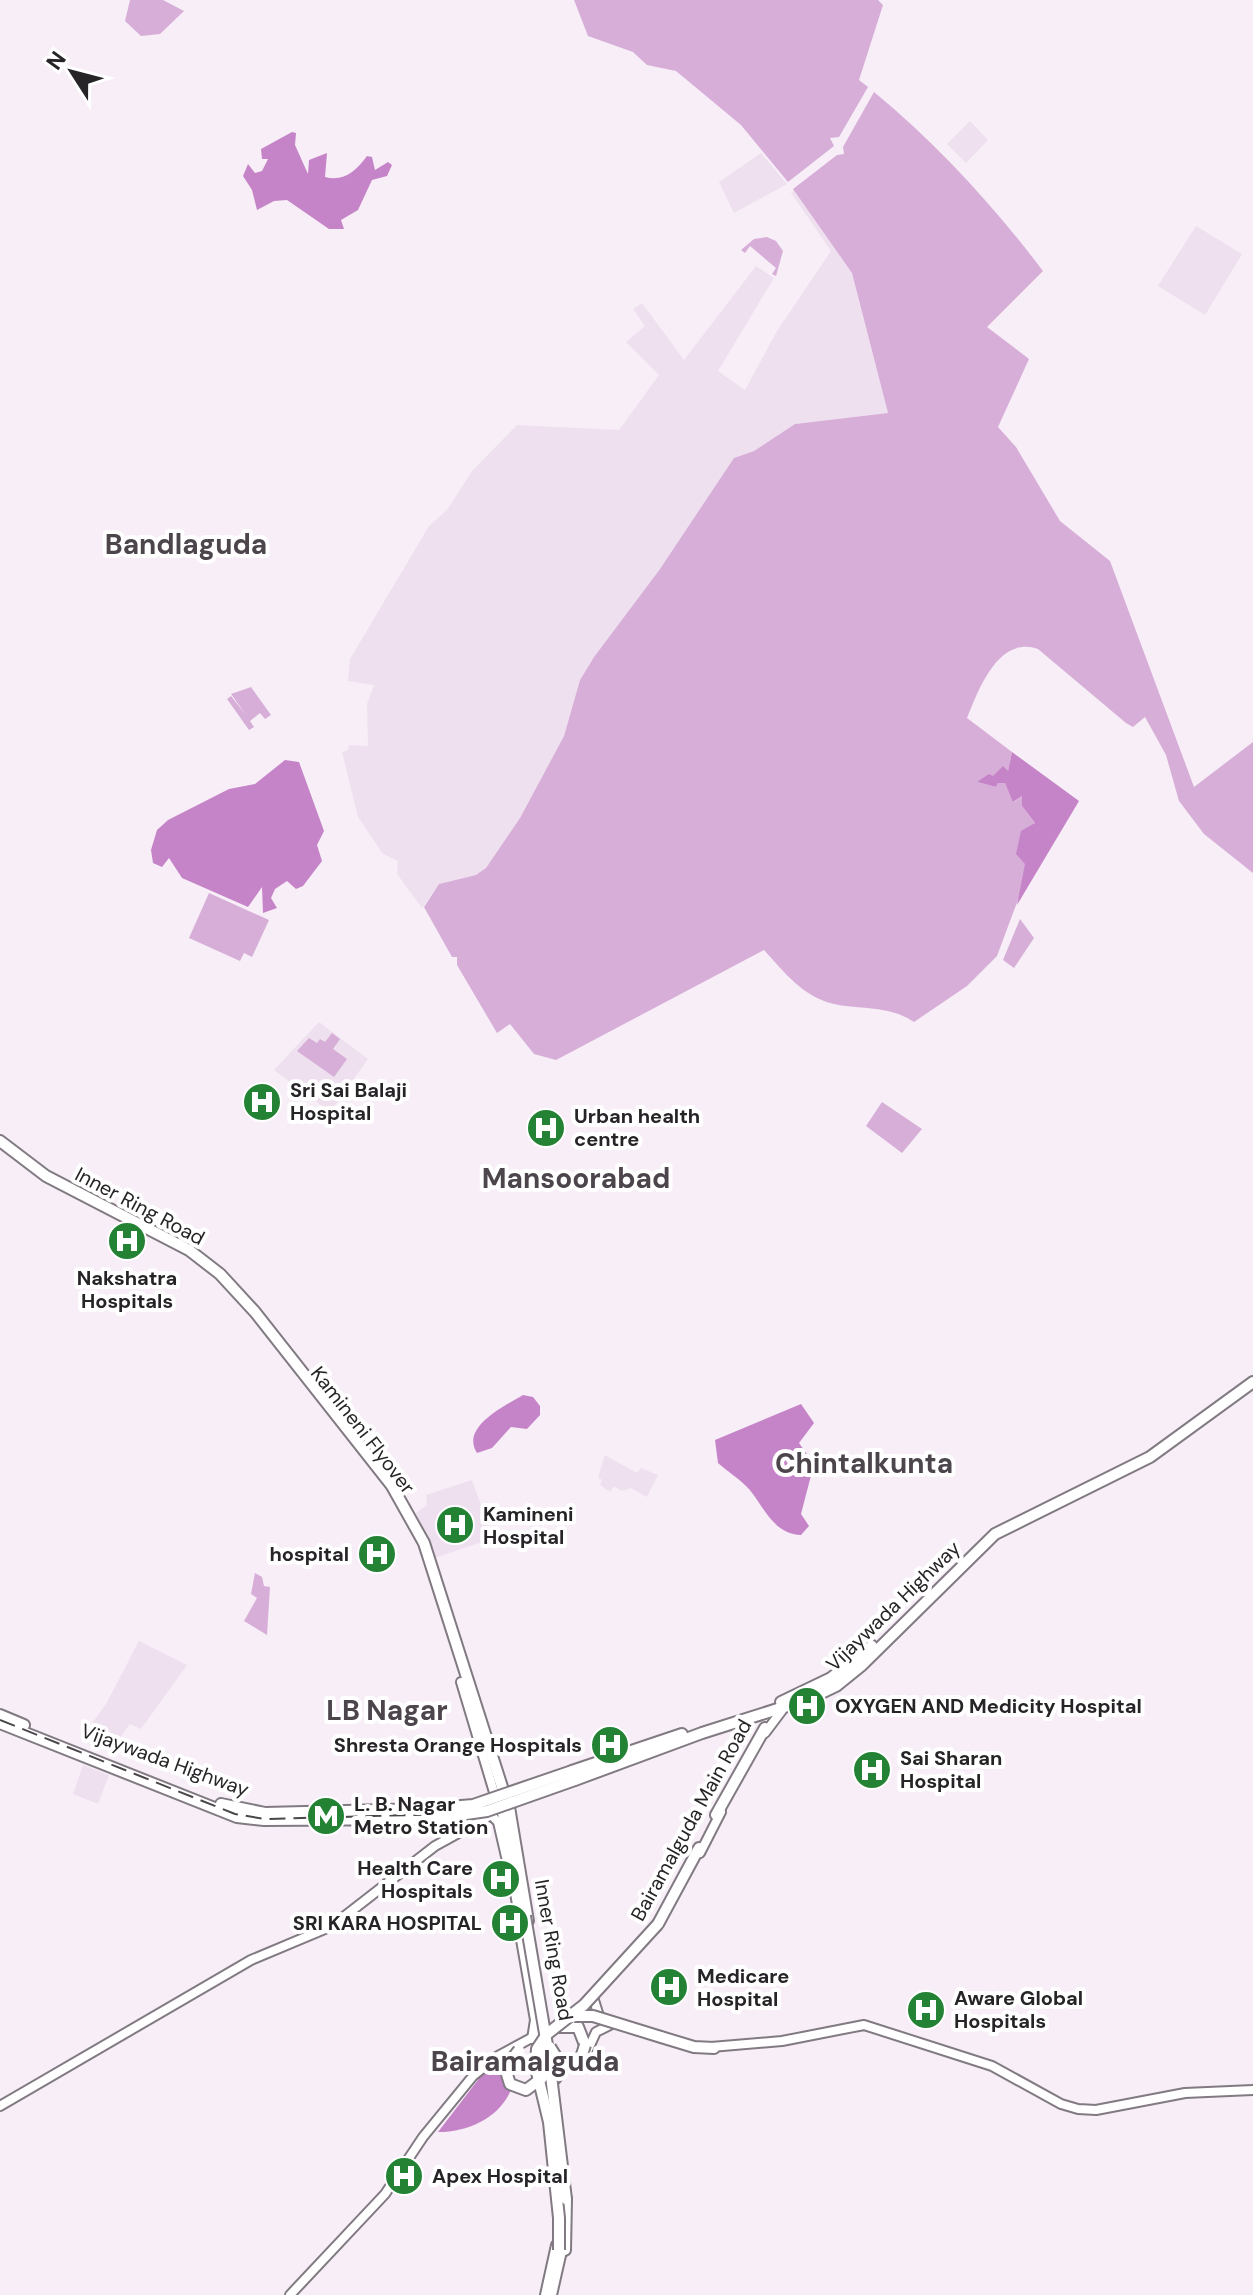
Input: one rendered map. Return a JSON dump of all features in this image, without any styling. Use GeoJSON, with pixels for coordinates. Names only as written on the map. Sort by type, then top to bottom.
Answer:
{"type":"FeatureCollection","features":[{"type":"Feature","properties":{"kind":"highway","name":"Inner Ring Road"},"geometry":{"type":"LineString","coordinates":[[0,1141],[46,1176],[110,1214]]}},
{"type":"Feature","properties":{"kind":"highway","name":"Inner Ring Road"},"geometry":{"type":"LineString","coordinates":[[0,1147],[41,1179],[205,1261],[252,1313]]}},
{"type":"Feature","properties":{"kind":"highway","name":"Kamineni Flyover"},"geometry":{"type":"LineString","coordinates":[[252,1313],[399,1496],[420,1540],[464,1680]]}},
{"type":"Feature","properties":{"kind":"highway","name":"Vijaywada Highway"},"geometry":{"type":"LineString","coordinates":[[667,1737],[836,1686],[994,1530],[1149,1453],[1253,1380]]}},
{"type":"Feature","properties":{"kind":"highway","name":"Vijaywada Highway"},"geometry":{"type":"LineString","coordinates":[[656,1750],[761,1715],[831,1678],[908,1616],[995,1534],[1071,1497],[1086,1486],[1115,1477],[1150,1457],[1235,1393]]}},
{"type":"Feature","properties":{"kind":"highway"},"geometry":{"type":"LineString","coordinates":[[1191,1427],[1211,1427],[1214,1411]]}},
{"type":"Feature","properties":{"kind":"highway"},"geometry":{"type":"LineString","coordinates":[[464,1680],[500,1787]]}},
{"type":"Feature","properties":{"kind":"highway","name":"Vijaywada Highway"},"geometry":{"type":"LineString","coordinates":[[0,1715],[223,1813],[273,1818],[374,1812]]}},
{"type":"Feature","properties":{"kind":"highway","name":"Vijaywada Highway"},"geometry":{"type":"LineString","coordinates":[[0,1723],[82,1752]]}},
{"type":"Feature","properties":{"kind":"highway"},"geometry":{"type":"LineString","coordinates":[[716,1815],[765,1728]]}},
{"type":"Feature","properties":{"kind":"highway"},"geometry":{"type":"LineString","coordinates":[[573,1776],[667,1737]]}},
{"type":"Feature","properties":{"kind":"highway"},"geometry":{"type":"LineString","coordinates":[[374,1812],[429,1814],[473,1805],[656,1750]]}},
{"type":"Feature","properties":{"kind":"highway","name":"Inner Ring Road"},"geometry":{"type":"LineString","coordinates":[[500,1807],[522,1914]]}},
{"type":"Feature","properties":{"kind":"highway"},"geometry":{"type":"LineString","coordinates":[[550,2295],[559,2250],[559,2218],[549,2122],[535,2056],[543,2039],[576,2014],[658,1924],[699,1848]]}},
{"type":"Feature","properties":{"kind":"highway"},"geometry":{"type":"LineString","coordinates":[[522,1914],[552,2030],[555,2057],[566,2063],[581,2058],[585,2045],[578,2027],[552,2030]]}},
{"type":"Feature","properties":{"kind":"highway"},"geometry":{"type":"LineString","coordinates":[[522,1914],[563,2199]]}},
{"type":"Feature","properties":{"kind":"highway"},"geometry":{"type":"LineString","coordinates":[[576,2014],[593,2016],[694,2047],[714,2048]]}},
{"type":"Feature","properties":{"kind":"highway"},"geometry":{"type":"LineString","coordinates":[[552,2030],[563,2199],[561,2215]]}},
{"type":"Feature","properties":{"kind":"highway"},"geometry":{"type":"LineString","coordinates":[[520,2048],[505,2068],[507,2079],[515,2087],[526,2090],[537,2085],[545,2060]]}},
{"type":"Feature","properties":{"kind":"highway","name":"Inner Ring Road"},"geometry":{"type":"LineString","coordinates":[[550,2295],[563,2262],[561,2215]]}},
{"type":"Feature","properties":{"kind":"main road"},"geometry":{"type":"LineString","coordinates":[[464,1680],[500,1807]]}},
{"type":"Feature","properties":{"kind":"main road"},"geometry":{"type":"LineString","coordinates":[[464,1680],[481,1708],[515,1883]]}},
{"type":"Feature","properties":{"kind":"main road"},"geometry":{"type":"LineString","coordinates":[[576,2014],[665,1917],[779,1705]]}},
{"type":"Feature","properties":{"kind":"main road","name":"Bairamalguda Main Road"},"geometry":{"type":"LineString","coordinates":[[533,2040],[576,2014],[639,1947],[699,1848],[765,1722],[761,1715]]}},
{"type":"Feature","properties":{"kind":"main road","name":"Vijaywada Highway"},"geometry":{"type":"LineString","coordinates":[[539,1789],[542,1784],[667,1737]]}},
{"type":"Feature","properties":{"kind":"main road","name":"Vijaywada Highway"},"geometry":{"type":"LineString","coordinates":[[273,1818],[282,1815],[464,1814],[500,1807],[522,1794],[656,1750]]}},
{"type":"Feature","properties":{"kind":"main road"},"geometry":{"type":"LineString","coordinates":[[0,2106],[251,1960],[332,1926],[435,1846],[464,1814],[500,1807]]}},
{"type":"Feature","properties":{"kind":"main road","name":"Vijaywada Highway"},"geometry":{"type":"LineString","coordinates":[[374,1812],[464,1814]]}},
{"type":"Feature","properties":{"kind":"main road","name":"Inner Ring Road"},"geometry":{"type":"LineString","coordinates":[[522,1914],[547,2017]]}},
{"type":"Feature","properties":{"kind":"main road","name":"Inner Ring Road"},"geometry":{"type":"LineString","coordinates":[[522,1914],[535,2019],[533,2040],[555,2080],[558,2098],[569,2202],[561,2215]]}},
{"type":"Feature","properties":{"kind":"main road"},"geometry":{"type":"LineString","coordinates":[[593,1997],[599,2016]]}},
{"type":"Feature","properties":{"kind":"main road"},"geometry":{"type":"LineString","coordinates":[[576,2014],[599,2016],[714,2048],[782,2041],[864,2025],[992,2066],[1061,2104],[1078,2109],[1105,2108],[1185,2093],[1253,2092]]}},
{"type":"Feature","properties":{"kind":"main road"},"geometry":{"type":"LineString","coordinates":[[576,2014],[696,2050],[718,2051],[870,2030],[987,2069],[1059,2108],[1080,2114],[1104,2113],[1185,2098],[1253,2092]]}},
{"type":"Feature","properties":{"kind":"main road"},"geometry":{"type":"LineString","coordinates":[[535,2019],[547,2017],[552,2030]]}},
{"type":"Feature","properties":{"kind":"main road"},"geometry":{"type":"LineString","coordinates":[[555,2080],[567,2066],[582,2061],[596,2032],[612,2024]]}},
{"type":"Feature","properties":{"kind":"main road","name":"Inner Ring Road"},"geometry":{"type":"LineString","coordinates":[[552,2030],[545,2060],[545,2099],[561,2215]]}},
{"type":"Feature","properties":{"kind":"main road"},"geometry":{"type":"LineString","coordinates":[[490,2063],[533,2040]]}},
{"type":"Feature","properties":{"kind":"main road"},"geometry":{"type":"LineString","coordinates":[[288,2295],[385,2194],[469,2083],[490,2063],[533,2040]]}},
{"type":"Feature","properties":{"kind":"main road"},"geometry":{"type":"LineString","coordinates":[[545,2060],[567,2066]]}},
{"type":"Feature","properties":{"kind":"main road"},"geometry":{"type":"LineString","coordinates":[[545,2099],[558,2098]]}},
{"type":"Feature","properties":{"kind":"shaded area"},"geometry":{"type":"Polygon","coordinates":[[[130,0],[163,0],[184,11],[160,34],[141,36],[125,21],[130,0]]]}},
{"type":"Feature","properties":{"kind":"shaded area"},"geometry":{"type":"Polygon","coordinates":[[[574,0],[878,0],[883,5],[859,80],[868,87],[839,137],[830,138],[834,146],[788,182],[741,125],[676,71],[647,65],[633,52],[588,36],[574,0]]]}},
{"type":"Feature","properties":{"kind":"shaded area"},"geometry":{"type":"Polygon","coordinates":[[[874,92],[964,177],[1043,271],[987,327],[1029,359],[998,427],[1016,447],[1060,521],[1110,561],[1194,787],[1253,742],[1253,873],[1204,834],[1179,801],[1166,755],[1145,717],[1133,727],[1038,649],[1024,647],[1012,650],[992,668],[967,718],[1012,752],[1008,771],[977,782],[996,787],[998,783],[1005,783],[1014,802],[1022,796],[1022,806],[1035,823],[1022,858],[1026,864],[1022,889],[997,956],[967,986],[914,1022],[885,1010],[823,1001],[795,983],[764,950],[556,1060],[534,1054],[510,1024],[497,1033],[457,965],[457,957],[452,957],[424,907],[439,884],[476,875],[486,868],[520,818],[564,736],[580,680],[660,569],[734,458],[754,451],[795,424],[888,413],[852,273],[793,189],[837,155],[844,154],[843,147],[874,92]]]}},
{"type":"Feature","properties":{"kind":"shaded area"},"geometry":{"type":"Polygon","coordinates":[[[970,121],[988,140],[966,163],[947,144],[970,121]]]}},
{"type":"Feature","properties":{"kind":"shaded area"},"geometry":{"type":"Polygon","coordinates":[[[292,132],[296,133],[295,145],[308,174],[309,160],[327,153],[325,177],[338,178],[349,174],[367,156],[372,157],[375,170],[388,162],[392,165],[387,176],[372,180],[358,210],[341,220],[344,229],[329,229],[287,200],[274,201],[257,210],[252,190],[243,176],[248,164],[255,173],[262,171],[268,159],[262,159],[261,149],[292,132]]]}},
{"type":"Feature","properties":{"kind":"shaded area"},"geometry":{"type":"Polygon","coordinates":[[[761,153],[787,184],[734,213],[719,182],[761,153]]]}},
{"type":"Feature","properties":{"kind":"shaded area"},"geometry":{"type":"Polygon","coordinates":[[[794,190],[852,273],[888,413],[795,424],[754,451],[737,457],[660,569],[594,657],[580,680],[564,736],[520,818],[486,868],[477,875],[439,884],[422,908],[397,874],[398,861],[383,854],[358,817],[342,752],[348,750],[349,745],[368,746],[367,704],[374,685],[348,681],[350,659],[429,526],[447,510],[472,471],[517,425],[619,430],[659,375],[626,342],[645,326],[633,309],[642,303],[684,360],[756,266],[774,278],[718,371],[745,390],[777,331],[831,251],[791,193],[794,190]]]}},
{"type":"Feature","properties":{"kind":"shaded area"},"geometry":{"type":"Polygon","coordinates":[[[1196,226],[1242,254],[1205,315],[1158,286],[1196,226]]]}},
{"type":"Feature","properties":{"kind":"shaded area"},"geometry":{"type":"Polygon","coordinates":[[[767,237],[776,241],[783,251],[776,276],[772,274],[776,268],[750,246],[745,253],[741,250],[754,239],[767,237]]]}},
{"type":"Feature","properties":{"kind":"shaded area"},"geometry":{"type":"Polygon","coordinates":[[[251,687],[271,715],[265,719],[260,713],[250,721],[254,727],[249,730],[227,699],[231,696],[246,715],[231,694],[251,687]]]}},
{"type":"Feature","properties":{"kind":"shaded area"},"geometry":{"type":"Polygon","coordinates":[[[1012,752],[1079,801],[1017,905],[1025,864],[1016,854],[1021,831],[1035,823],[1022,806],[1022,796],[1013,802],[1005,783],[998,783],[996,787],[977,782],[989,774],[993,776],[1003,766],[1008,771],[1012,752]]]}},
{"type":"Feature","properties":{"kind":"shaded area"},"geometry":{"type":"Polygon","coordinates":[[[285,760],[299,762],[324,831],[317,845],[322,861],[303,886],[296,889],[287,881],[275,889],[271,898],[277,908],[263,913],[262,887],[248,907],[182,878],[169,858],[162,867],[153,863],[151,850],[157,830],[168,820],[229,789],[255,784],[285,760]]]}},
{"type":"Feature","properties":{"kind":"shaded area"},"geometry":{"type":"Polygon","coordinates":[[[209,893],[269,920],[252,957],[244,953],[240,961],[189,938],[209,893]]]}},
{"type":"Feature","properties":{"kind":"shaded area"},"geometry":{"type":"Polygon","coordinates":[[[1020,919],[1034,938],[1014,968],[1003,960],[1020,919]]]}},
{"type":"Feature","properties":{"kind":"shaded area"},"geometry":{"type":"Polygon","coordinates":[[[319,1022],[368,1059],[330,1112],[274,1070],[319,1022]]]}},
{"type":"Feature","properties":{"kind":"shaded area"},"geometry":{"type":"Polygon","coordinates":[[[332,1033],[340,1039],[333,1049],[347,1059],[334,1077],[297,1051],[309,1038],[317,1043],[320,1039],[325,1042],[332,1033]]]}},
{"type":"Feature","properties":{"kind":"shaded area"},"geometry":{"type":"Polygon","coordinates":[[[882,1102],[922,1129],[902,1153],[866,1126],[882,1102]]]}},
{"type":"Feature","properties":{"kind":"shaded area"},"geometry":{"type":"Polygon","coordinates":[[[523,1395],[533,1397],[540,1406],[540,1415],[527,1429],[511,1427],[492,1448],[477,1453],[473,1443],[479,1426],[496,1411],[523,1395]]]}},
{"type":"Feature","properties":{"kind":"shaded area"},"geometry":{"type":"Polygon","coordinates":[[[801,1404],[814,1423],[799,1443],[814,1464],[801,1514],[809,1526],[801,1535],[776,1525],[749,1489],[718,1463],[715,1440],[801,1404]]]}},
{"type":"Feature","properties":{"kind":"shaded area"},"geometry":{"type":"Polygon","coordinates":[[[605,1455],[637,1473],[641,1468],[658,1475],[647,1497],[631,1488],[622,1491],[614,1486],[610,1492],[600,1485],[602,1480],[598,1477],[605,1455]]]}},
{"type":"Feature","properties":{"kind":"shaded area","name":"Kamineni Hospital"},"geometry":{"type":"Polygon","coordinates":[[[472,1480],[493,1538],[435,1558],[416,1513],[427,1505],[426,1495],[472,1480]]]}},
{"type":"Feature","properties":{"kind":"shaded area"},"geometry":{"type":"Polygon","coordinates":[[[255,1573],[262,1577],[264,1586],[270,1587],[267,1635],[244,1621],[257,1598],[251,1594],[255,1573]]]}},
{"type":"Feature","properties":{"kind":"shaded area"},"geometry":{"type":"Polygon","coordinates":[[[139,1641],[187,1665],[141,1729],[130,1724],[109,1752],[80,1740],[106,1704],[139,1641]]]}},
{"type":"Feature","properties":{"kind":"shaded area"},"geometry":{"type":"Polygon","coordinates":[[[83,1765],[109,1775],[98,1804],[73,1794],[83,1765]]]}},
{"type":"Feature","properties":{"kind":"shaded area"},"geometry":{"type":"Polygon","coordinates":[[[503,2063],[511,2090],[499,2108],[491,2116],[471,2126],[438,2132],[481,2076],[503,2063]]]}},
{"type":"Feature","properties":{"kind":"railway"},"geometry":{"type":"LineString","coordinates":[[0,1720],[235,1814],[265,1819],[448,1814],[494,1806]]}},
{"type":"Feature","properties":{"kind":"place","name":"Sri Sai Balaji Hospital"},"geometry":{"type":"Point","coordinates":[262,1102]}},
{"type":"Feature","properties":{"kind":"place","name":"Urban health centre"},"geometry":{"type":"Point","coordinates":[546,1128]}},
{"type":"Feature","properties":{"kind":"place","name":"Nakshatra Hospitals"},"geometry":{"type":"Point","coordinates":[127,1241]}},
{"type":"Feature","properties":{"kind":"place","name":"Kamineni Hospital"},"geometry":{"type":"Point","coordinates":[455,1525]}},
{"type":"Feature","properties":{"kind":"place","name":"hospital"},"geometry":{"type":"Point","coordinates":[377,1554]}},
{"type":"Feature","properties":{"kind":"place","name":"OXYGEN AND Medicity Hospital"},"geometry":{"type":"Point","coordinates":[807,1706]}},
{"type":"Feature","properties":{"kind":"place","name":"Shresta Orange Hospitals"},"geometry":{"type":"Point","coordinates":[610,1745]}},
{"type":"Feature","properties":{"kind":"place","name":"Sai Sharan Hospital"},"geometry":{"type":"Point","coordinates":[872,1770]}},
{"type":"Feature","properties":{"kind":"place","name":"L. B. Nagar Metro Station"},"geometry":{"type":"Point","coordinates":[326,1816]}},
{"type":"Feature","properties":{"kind":"place","name":"Health Care Hospitals"},"geometry":{"type":"Point","coordinates":[501,1879]}},
{"type":"Feature","properties":{"kind":"place","name":"SRI KARA HOSPITAL"},"geometry":{"type":"Point","coordinates":[510,1923]}},
{"type":"Feature","properties":{"kind":"place","name":"Medicare Hospital"},"geometry":{"type":"Point","coordinates":[669,1987]}},
{"type":"Feature","properties":{"kind":"place","name":"Aware Global Hospitals"},"geometry":{"type":"Point","coordinates":[926,2010]}},
{"type":"Feature","properties":{"kind":"place","name":"Apex Hospital"},"geometry":{"type":"Point","coordinates":[404,2176]}},
{"type":"Feature","properties":{"kind":"district","name":"Bandlaguda"},"geometry":{"type":"Point","coordinates":[186,544]}},
{"type":"Feature","properties":{"kind":"district","name":"Mansoorabad"},"geometry":{"type":"Point","coordinates":[576,1178]}},
{"type":"Feature","properties":{"kind":"district","name":"Chintalkunta"},"geometry":{"type":"Point","coordinates":[864,1463]}},
{"type":"Feature","properties":{"kind":"district","name":"LB Nagar"},"geometry":{"type":"Point","coordinates":[387,1710]}},
{"type":"Feature","properties":{"kind":"district","name":"Bairamalguda"},"geometry":{"type":"Point","coordinates":[525,2061]}}]}
